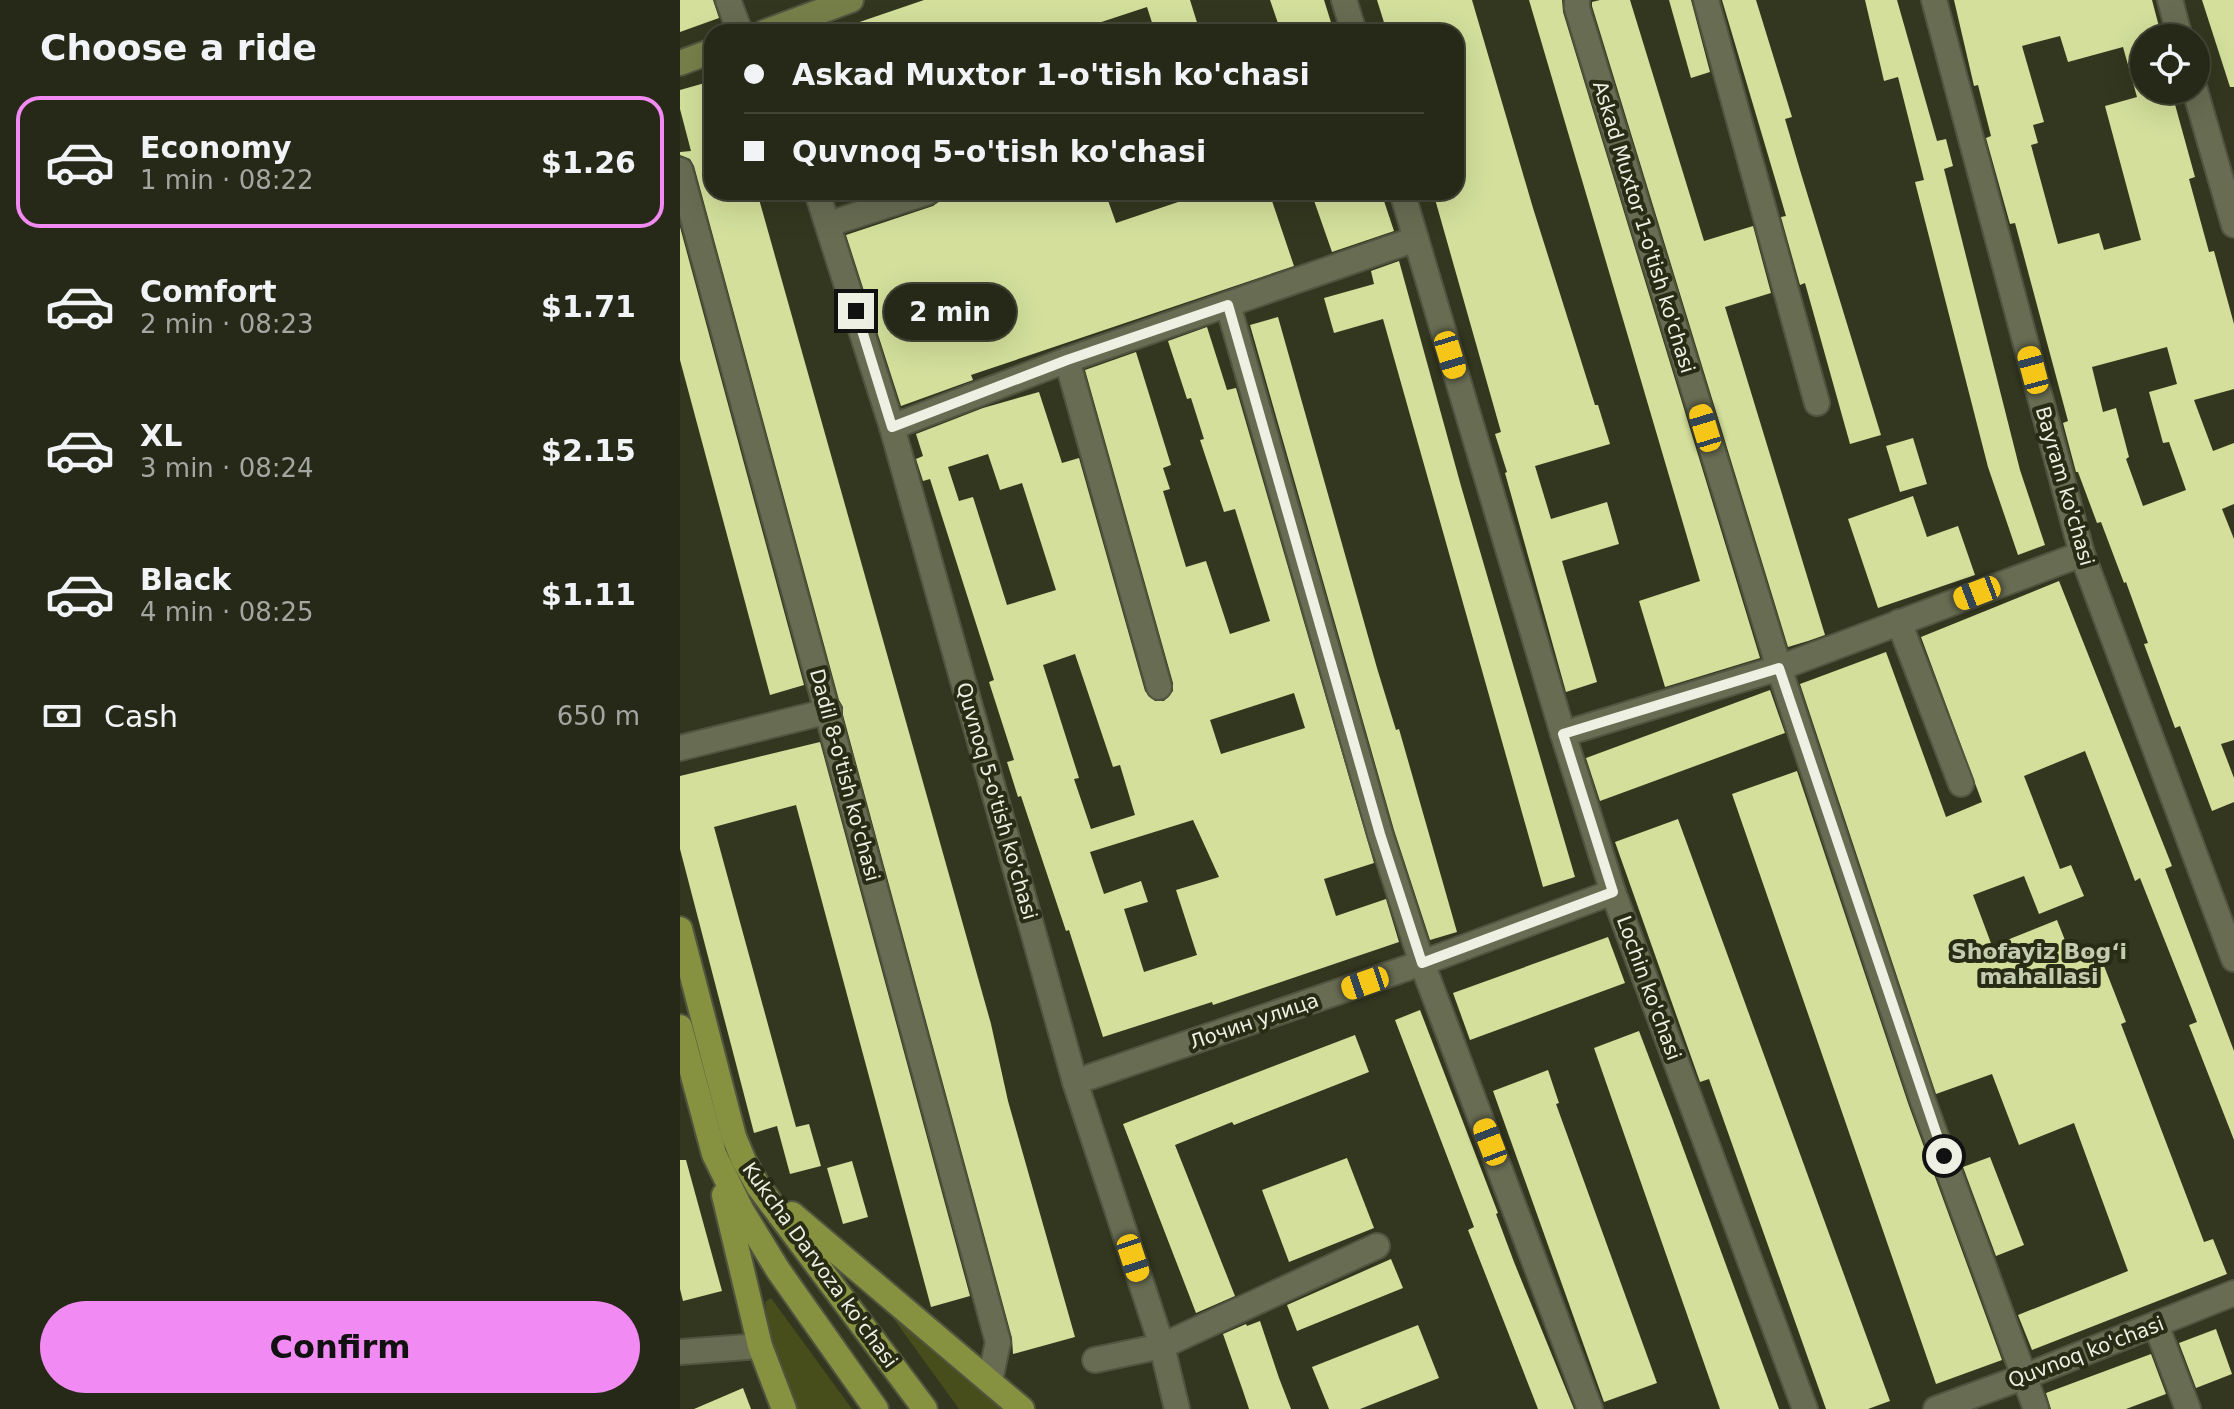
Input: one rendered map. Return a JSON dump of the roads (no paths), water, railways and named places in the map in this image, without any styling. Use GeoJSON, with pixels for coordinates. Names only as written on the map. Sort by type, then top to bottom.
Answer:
{"type":"FeatureCollection","features":[{"type":"Feature","properties":{"kind":"main road","name":"Kukcha Darvoza ko'chasi"},"geometry":{"type":"LineString","coordinates":[[680,929],[734,1137],[744,1161],[758,1186],[925,1409]]}},
{"type":"Feature","properties":{"kind":"main road","name":"Kukcha Darvoza ko'chasi"},"geometry":{"type":"LineString","coordinates":[[680,1027],[714,1154],[742,1211],[778,1270],[876,1409]]}},
{"type":"Feature","properties":{"kind":"main road"},"geometry":{"type":"LineString","coordinates":[[714,1154],[760,1346],[784,1409]]}},
{"type":"Feature","properties":{"kind":"main road"},"geometry":{"type":"LineString","coordinates":[[758,1186],[1022,1409]]}},
{"type":"Feature","properties":{"kind":"street"},"geometry":{"type":"LineString","coordinates":[[728,0],[737,24]]}},
{"type":"Feature","properties":{"kind":"street"},"geometry":{"type":"LineString","coordinates":[[786,24],[851,0]]}},
{"type":"Feature","properties":{"kind":"street"},"geometry":{"type":"LineString","coordinates":[[1344,0],[1352,24]]}},
{"type":"Feature","properties":{"kind":"street","name":"Askad Muxtor 1-o'tish ko'chasi"},"geometry":{"type":"LineString","coordinates":[[1577,0],[1779,668],[1923,1101],[2036,1409]]}},
{"type":"Feature","properties":{"kind":"street"},"geometry":{"type":"LineString","coordinates":[[1706,0],[1817,403]]}},
{"type":"Feature","properties":{"kind":"street","name":"Bayram ko'chasi"},"geometry":{"type":"LineString","coordinates":[[1934,0],[2082,554],[2234,959]]}},
{"type":"Feature","properties":{"kind":"street"},"geometry":{"type":"LineString","coordinates":[[2170,0],[2176,24]]}},
{"type":"Feature","properties":{"kind":"street"},"geometry":{"type":"LineString","coordinates":[[680,63],[704,54]]}},
{"type":"Feature","properties":{"kind":"street"},"geometry":{"type":"LineString","coordinates":[[2199,104],[2234,225]]}},
{"type":"Feature","properties":{"kind":"street","name":"Dadil 8-o'tish ko'chasi"},"geometry":{"type":"LineString","coordinates":[[680,170],[998,1342],[990,1380]]}},
{"type":"Feature","properties":{"kind":"street","name":"Quvnoq 5-o'tish ko'chasi"},"geometry":{"type":"LineString","coordinates":[[820,200],[892,427],[1075,1082],[1162,1346],[1177,1409]]}},
{"type":"Feature","properties":{"kind":"street"},"geometry":{"type":"LineString","coordinates":[[829,224],[903,200]]}},
{"type":"Feature","properties":{"kind":"street","name":"Lochin ko'chasi"},"geometry":{"type":"LineString","coordinates":[[1404,200],[1613,892],[1805,1409]]}},
{"type":"Feature","properties":{"kind":"street"},"geometry":{"type":"LineString","coordinates":[[892,427],[1067,360],[1416,239]]}},
{"type":"Feature","properties":{"kind":"street"},"geometry":{"type":"LineString","coordinates":[[1228,305],[1380,834],[1422,963],[1590,1409]]}},
{"type":"Feature","properties":{"kind":"street"},"geometry":{"type":"LineString","coordinates":[[1067,360],[1159,687]]}},
{"type":"Feature","properties":{"kind":"street"},"geometry":{"type":"LineString","coordinates":[[1563,734],[1779,668],[2082,554]]}},
{"type":"Feature","properties":{"kind":"street"},"geometry":{"type":"LineString","coordinates":[[1899,622],[1961,784]]}},
{"type":"Feature","properties":{"kind":"street"},"geometry":{"type":"LineString","coordinates":[[680,748],[829,711]]}},
{"type":"Feature","properties":{"kind":"street","name":"Лочин улица"},"geometry":{"type":"LineString","coordinates":[[1075,1082],[1422,963],[1613,892]]}},
{"type":"Feature","properties":{"kind":"street"},"geometry":{"type":"LineString","coordinates":[[1095,1360],[1162,1346],[1377,1246]]}},
{"type":"Feature","properties":{"kind":"street","name":"Quvnoq ko'chasi"},"geometry":{"type":"LineString","coordinates":[[1936,1409],[2234,1293]]}},
{"type":"Feature","properties":{"kind":"street"},"geometry":{"type":"LineString","coordinates":[[2156,1325],[2188,1409]]}},
{"type":"Feature","properties":{"kind":"street"},"geometry":{"type":"LineString","coordinates":[[680,1352],[760,1346]]}},
{"type":"Feature","properties":{"kind":"district","name":"Shofayiz Bogʻi mahallasi"},"geometry":{"type":"Point","coordinates":[2039,964]}}]}
